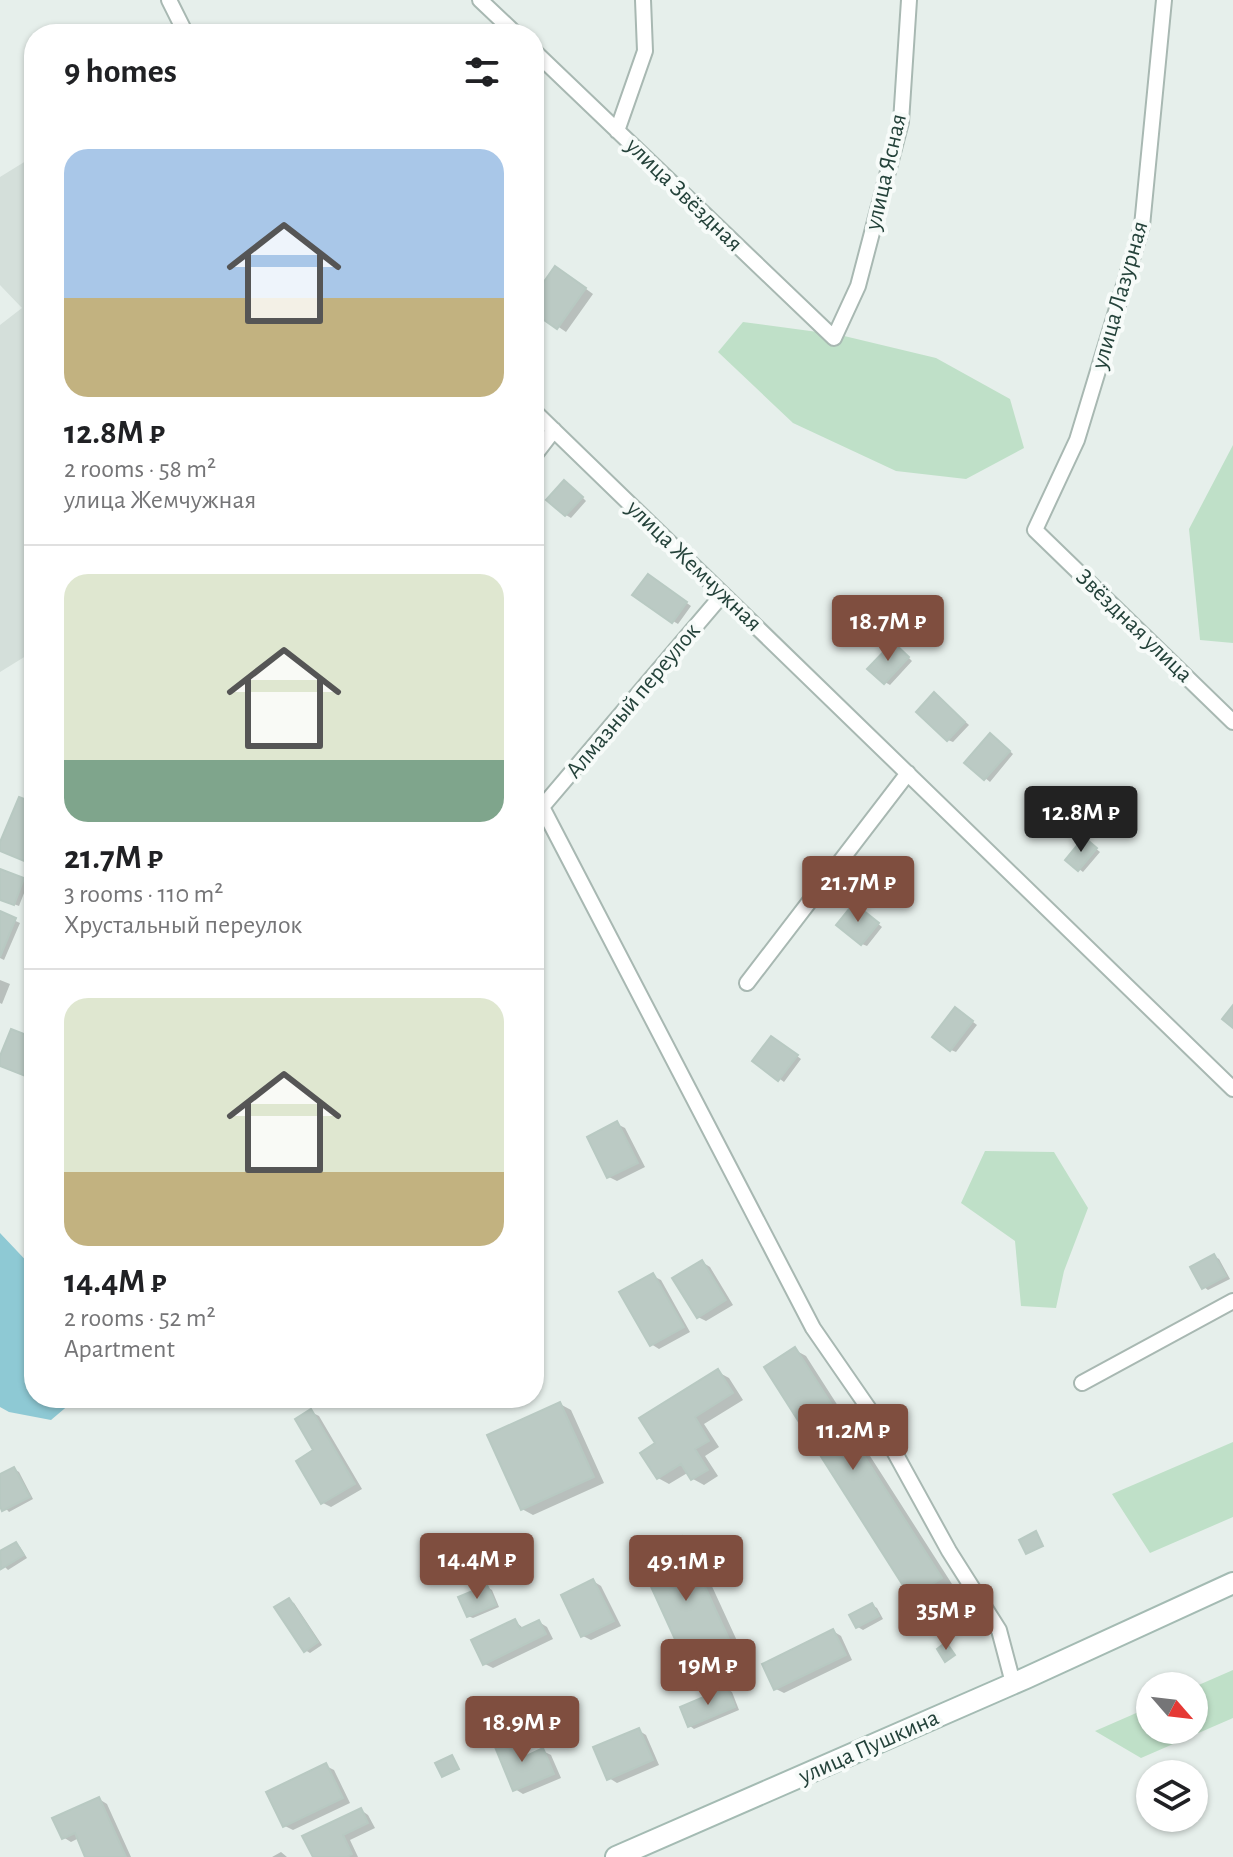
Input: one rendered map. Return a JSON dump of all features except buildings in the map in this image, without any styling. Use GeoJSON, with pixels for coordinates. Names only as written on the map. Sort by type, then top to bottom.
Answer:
{"type":"FeatureCollection","features":[{"type":"Feature","properties":{"kind":"street"},"geometry":{"type":"LineString","coordinates":[[169,0],[181,24]]}},
{"type":"Feature","properties":{"kind":"street"},"geometry":{"type":"LineString","coordinates":[[480,0],[505,24]]}},
{"type":"Feature","properties":{"kind":"street"},"geometry":{"type":"LineString","coordinates":[[617,131],[645,51],[643,0]]}},
{"type":"Feature","properties":{"kind":"street","name":"улица Ясная"},"geometry":{"type":"LineString","coordinates":[[834,338],[858,286],[901,122],[909,0]]}},
{"type":"Feature","properties":{"kind":"street","name":"улица Лазурная"},"geometry":{"type":"LineString","coordinates":[[1035,530],[1077,440],[1142,226],[1164,0]]}},
{"type":"Feature","properties":{"kind":"street","name":"улица Звёздная"},"geometry":{"type":"LineString","coordinates":[[544,61],[834,338]]}},
{"type":"Feature","properties":{"kind":"street","name":"улица Жемчужная"},"geometry":{"type":"LineString","coordinates":[[544,420],[1233,1089]]}},
{"type":"Feature","properties":{"kind":"street"},"geometry":{"type":"LineString","coordinates":[[544,443],[554,430]]}},
{"type":"Feature","properties":{"kind":"street","name":"Звёздная улица"},"geometry":{"type":"LineString","coordinates":[[1035,530],[1233,722]]}},
{"type":"Feature","properties":{"kind":"street","name":"Алмазный переулок"},"geometry":{"type":"LineString","coordinates":[[544,795],[723,594]]}},
{"type":"Feature","properties":{"kind":"street"},"geometry":{"type":"LineString","coordinates":[[747,983],[908,773]]}},
{"type":"Feature","properties":{"kind":"street"},"geometry":{"type":"LineString","coordinates":[[544,813],[813,1328],[878,1422],[949,1551],[999,1630],[1013,1683]]}},
{"type":"Feature","properties":{"kind":"street"},"geometry":{"type":"LineString","coordinates":[[1082,1383],[1233,1301]]}},
{"type":"Feature","properties":{"kind":"street","name":"улица Пушкина"},"geometry":{"type":"LineString","coordinates":[[616,1857],[1233,1583]]}},
{"type":"Feature","properties":{"kind":"shaded area"},"geometry":{"type":"Polygon","coordinates":[[[24,162],[24,657],[0,672],[0,325],[22,308],[0,285],[0,177],[24,162]]]}},
{"type":"Feature","properties":{"kind":"green space"},"geometry":{"type":"Polygon","coordinates":[[[743,322],[840,335],[936,358],[1010,399],[1024,448],[966,479],[896,471],[793,423],[718,352],[743,322]]]}},
{"type":"Feature","properties":{"kind":"green space"},"geometry":{"type":"Polygon","coordinates":[[[1233,445],[1233,643],[1200,640],[1189,529],[1233,445]]]}},
{"type":"Feature","properties":{"kind":"green space"},"geometry":{"type":"Polygon","coordinates":[[[985,1151],[1054,1152],[1088,1208],[1064,1271],[1056,1308],[1021,1306],[1015,1241],[961,1203],[985,1151]]]}},
{"type":"Feature","properties":{"kind":"green space"},"geometry":{"type":"Polygon","coordinates":[[[1233,1442],[1233,1517],[1150,1553],[1112,1494],[1233,1442]]]}},
{"type":"Feature","properties":{"kind":"green space"},"geometry":{"type":"Polygon","coordinates":[[[1233,1670],[1233,1718],[1208,1729],[1208,1681],[1233,1670]]]}},
{"type":"Feature","properties":{"kind":"green space"},"geometry":{"type":"Polygon","coordinates":[[[1136,1713],[1136,1744],[1173,1744],[1141,1758],[1095,1731],[1136,1713]]]}},
{"type":"Feature","properties":{"kind":"water"},"geometry":{"type":"Polygon","coordinates":[[[0,1233],[24,1258],[24,1408],[65,1408],[51,1420],[9,1412],[0,1407],[0,1233]]]}}]}
